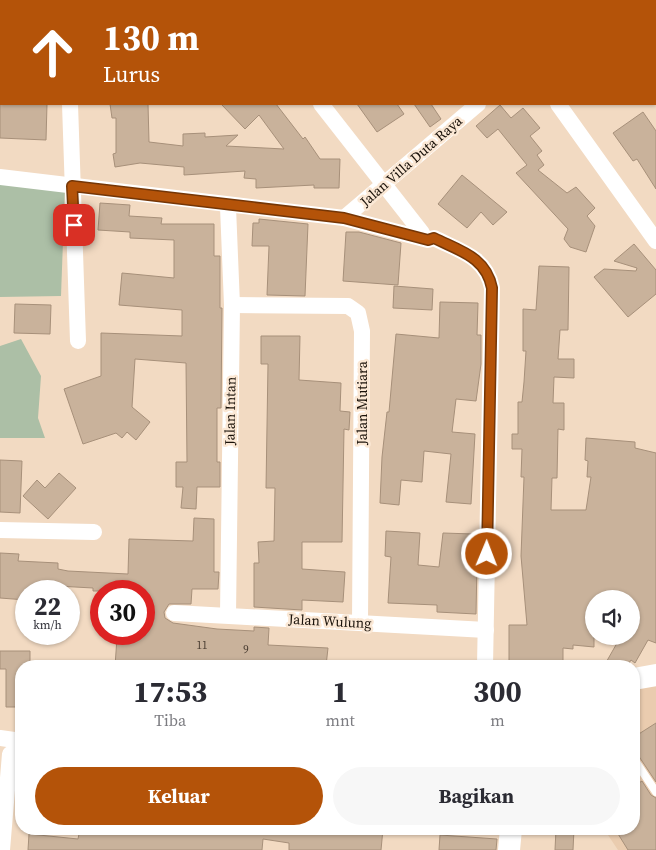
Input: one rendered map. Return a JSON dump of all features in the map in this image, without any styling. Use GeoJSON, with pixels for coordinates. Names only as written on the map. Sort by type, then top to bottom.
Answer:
{"type":"FeatureCollection","features":[{"type":"Feature","properties":{"kind":"street"},"geometry":{"type":"LineString","coordinates":[[70,105],[78,341]]}},
{"type":"Feature","properties":{"kind":"street"},"geometry":{"type":"LineString","coordinates":[[322,105],[428,236],[474,258],[484,266],[490,276],[492,288],[485,660]]}},
{"type":"Feature","properties":{"kind":"street","name":"Jalan Villa Duta Raya"},"geometry":{"type":"LineString","coordinates":[[344,218],[477,105]]}},
{"type":"Feature","properties":{"kind":"street"},"geometry":{"type":"LineString","coordinates":[[559,105],[654,236]]}},
{"type":"Feature","properties":{"kind":"street"},"geometry":{"type":"LineString","coordinates":[[0,177],[344,218],[428,240],[428,236]]}},
{"type":"Feature","properties":{"kind":"street","name":"Jalan Intan"},"geometry":{"type":"LineString","coordinates":[[228,207],[232,305],[228,615]]}},
{"type":"Feature","properties":{"kind":"street","name":"Jalan Mutiara"},"geometry":{"type":"LineString","coordinates":[[232,305],[348,306],[358,313],[362,331],[360,622]]}},
{"type":"Feature","properties":{"kind":"street"},"geometry":{"type":"LineString","coordinates":[[0,530],[94,532]]}},
{"type":"Feature","properties":{"kind":"street","name":"Jalan Wulung"},"geometry":{"type":"LineString","coordinates":[[174,613],[486,630]]}},
{"type":"Feature","properties":{"kind":"street"},"geometry":{"type":"LineString","coordinates":[[640,678],[656,675]]}},
{"type":"Feature","properties":{"kind":"street"},"geometry":{"type":"LineString","coordinates":[[0,738],[15,740]]}},
{"type":"Feature","properties":{"kind":"street"},"geometry":{"type":"LineString","coordinates":[[2,850],[10,754]]}},
{"type":"Feature","properties":{"kind":"street"},"geometry":{"type":"LineString","coordinates":[[509,850],[510,835]]}},
{"type":"Feature","properties":{"kind":"lane"},"geometry":{"type":"LineString","coordinates":[[640,768],[656,792]]}},
{"type":"Feature","properties":{"kind":"shaded area"},"geometry":{"type":"Polygon","coordinates":[[[656,675],[656,850],[618,850],[608,835],[640,835],[640,678],[656,675]]]}},
{"type":"Feature","properties":{"kind":"green space"},"geometry":{"type":"Polygon","coordinates":[[[0,178],[65,186],[61,296],[0,297],[0,178]]]}},
{"type":"Feature","properties":{"kind":"green space"},"geometry":{"type":"Polygon","coordinates":[[[21,339],[41,376],[38,418],[45,438],[0,438],[0,346],[21,339]]]}},
{"type":"Feature","properties":{"kind":"building"},"geometry":{"type":"Polygon","coordinates":[[[0,105],[47,105],[46,140],[0,138],[0,105]]]}},
{"type":"Feature","properties":{"kind":"building"},"geometry":{"type":"Polygon","coordinates":[[[110,105],[148,105],[149,142],[183,146],[183,134],[205,133],[205,137],[238,135],[226,146],[284,149],[259,115],[245,129],[222,105],[277,105],[303,139],[305,137],[320,159],[340,159],[339,188],[314,188],[314,185],[256,188],[256,179],[244,178],[245,171],[184,175],[184,167],[140,163],[115,167],[113,154],[116,153],[116,118],[112,118],[110,105]]]}},
{"type":"Feature","properties":{"kind":"building"},"geometry":{"type":"Polygon","coordinates":[[[358,105],[398,105],[404,114],[377,132],[358,105]]]}},
{"type":"Feature","properties":{"kind":"building"},"geometry":{"type":"Polygon","coordinates":[[[415,105],[432,105],[441,119],[430,127],[415,105]]]}},
{"type":"Feature","properties":{"kind":"building"},"geometry":{"type":"Polygon","coordinates":[[[500,105],[511,118],[523,108],[540,128],[530,136],[542,151],[537,155],[544,165],[538,170],[567,193],[576,187],[595,208],[587,216],[595,226],[586,252],[570,247],[564,239],[568,229],[516,173],[527,165],[498,129],[487,138],[476,126],[500,105]]]}},
{"type":"Feature","properties":{"kind":"building"},"geometry":{"type":"Polygon","coordinates":[[[643,112],[656,131],[656,189],[637,159],[633,161],[613,133],[643,112]]]}},
{"type":"Feature","properties":{"kind":"building"},"geometry":{"type":"Polygon","coordinates":[[[462,175],[507,212],[493,225],[481,212],[467,228],[438,204],[462,175]]]}},
{"type":"Feature","properties":{"kind":"building"},"geometry":{"type":"Polygon","coordinates":[[[100,203],[130,205],[129,216],[162,218],[161,224],[214,224],[214,256],[220,256],[220,308],[222,308],[221,408],[217,408],[217,462],[220,462],[220,487],[197,487],[196,509],[181,508],[183,487],[176,487],[176,462],[187,462],[186,363],[135,359],[132,407],[150,422],[136,440],[127,432],[122,438],[116,433],[83,444],[64,389],[101,376],[101,333],[182,336],[182,310],[119,305],[122,273],[174,278],[174,240],[130,238],[130,232],[98,230],[100,203]]]}},
{"type":"Feature","properties":{"kind":"building"},"geometry":{"type":"Polygon","coordinates":[[[259,219],[308,224],[305,296],[267,295],[269,246],[252,246],[253,223],[259,223],[259,219]]]}},
{"type":"Feature","properties":{"kind":"building"},"geometry":{"type":"Polygon","coordinates":[[[346,232],[359,232],[401,243],[398,285],[343,281],[346,232]]]}},
{"type":"Feature","properties":{"kind":"building"},"geometry":{"type":"Polygon","coordinates":[[[634,244],[656,270],[656,294],[628,317],[594,277],[604,269],[636,271],[637,268],[614,261],[634,244]]]}},
{"type":"Feature","properties":{"kind":"building"},"geometry":{"type":"Polygon","coordinates":[[[539,266],[569,267],[568,330],[560,330],[558,359],[574,359],[574,378],[554,377],[553,403],[564,403],[564,430],[558,429],[557,478],[552,478],[551,510],[586,510],[591,477],[587,477],[588,461],[585,460],[586,438],[635,442],[635,448],[656,453],[656,643],[648,640],[637,660],[607,660],[616,645],[640,645],[640,590],[585,590],[585,645],[594,645],[594,647],[573,645],[573,649],[563,648],[563,660],[509,660],[509,625],[527,625],[521,556],[524,477],[521,477],[522,449],[512,449],[512,434],[518,434],[518,402],[522,402],[524,382],[526,351],[523,351],[523,309],[536,310],[539,266]]]}},
{"type":"Feature","properties":{"kind":"building"},"geometry":{"type":"Polygon","coordinates":[[[394,286],[433,289],[432,310],[393,308],[394,286]]]}},
{"type":"Feature","properties":{"kind":"building"},"geometry":{"type":"Polygon","coordinates":[[[440,302],[478,303],[477,335],[481,335],[481,364],[476,401],[456,399],[452,432],[475,434],[471,504],[446,502],[451,454],[424,451],[422,482],[401,480],[399,505],[380,503],[382,457],[387,412],[389,412],[396,334],[439,338],[440,302]]]}},
{"type":"Feature","properties":{"kind":"building"},"geometry":{"type":"Polygon","coordinates":[[[15,304],[51,305],[50,334],[14,333],[15,304]]]}},
{"type":"Feature","properties":{"kind":"building"},"geometry":{"type":"Polygon","coordinates":[[[261,336],[300,336],[299,380],[341,383],[340,411],[350,412],[349,430],[344,429],[342,542],[302,542],[302,569],[345,572],[343,602],[302,600],[302,610],[254,607],[254,563],[259,563],[258,542],[274,541],[275,488],[266,488],[268,364],[261,364],[261,336]]]}},
{"type":"Feature","properties":{"kind":"building"},"geometry":{"type":"Polygon","coordinates":[[[0,460],[22,461],[20,513],[0,512],[0,460]]]}},
{"type":"Feature","properties":{"kind":"building"},"geometry":{"type":"Polygon","coordinates":[[[59,473],[76,488],[48,519],[23,496],[37,480],[45,488],[59,473]]]}},
{"type":"Feature","properties":{"kind":"building"},"geometry":{"type":"Polygon","coordinates":[[[194,518],[214,519],[214,572],[219,572],[218,589],[192,589],[191,604],[169,604],[164,612],[165,618],[173,623],[217,629],[254,631],[254,627],[269,628],[268,645],[328,648],[327,660],[115,660],[116,645],[155,645],[155,580],[90,580],[90,588],[80,587],[80,580],[15,580],[15,599],[0,598],[0,553],[19,554],[18,561],[58,563],[58,569],[68,571],[128,574],[129,539],[193,541],[194,518]]]}},
{"type":"Feature","properties":{"kind":"building"},"geometry":{"type":"Polygon","coordinates":[[[386,531],[420,533],[418,565],[439,567],[443,533],[473,534],[472,563],[477,563],[476,614],[437,612],[437,605],[388,603],[391,557],[385,556],[386,531]]]}},
{"type":"Feature","properties":{"kind":"building"},"geometry":{"type":"Polygon","coordinates":[[[0,651],[30,651],[30,660],[15,660],[15,707],[6,707],[6,669],[0,669],[0,651]]]}},
{"type":"Feature","properties":{"kind":"building"},"geometry":{"type":"Polygon","coordinates":[[[656,723],[656,782],[640,758],[640,733],[656,723]]]}},
{"type":"Feature","properties":{"kind":"building"},"geometry":{"type":"Polygon","coordinates":[[[642,781],[651,795],[656,798],[656,850],[628,850],[619,835],[640,835],[640,782],[642,781]]]}},
{"type":"Feature","properties":{"kind":"building"},"geometry":{"type":"Polygon","coordinates":[[[29,835],[78,839],[79,835],[382,835],[381,850],[289,850],[289,843],[263,839],[262,850],[28,850],[29,835]]]}},
{"type":"Feature","properties":{"kind":"building"},"geometry":{"type":"Polygon","coordinates":[[[440,835],[497,839],[496,850],[439,850],[440,835]]]}},
{"type":"Feature","properties":{"kind":"building"},"geometry":{"type":"Polygon","coordinates":[[[556,835],[574,835],[573,850],[555,850],[556,835]]]}},
{"type":"Feature","properties":{"kind":"route"},"geometry":{"type":"LineString","coordinates":[[74,225],[72,186],[344,218],[428,240],[434,238],[474,258],[484,266],[490,276],[492,288],[487,554]]}}]}
